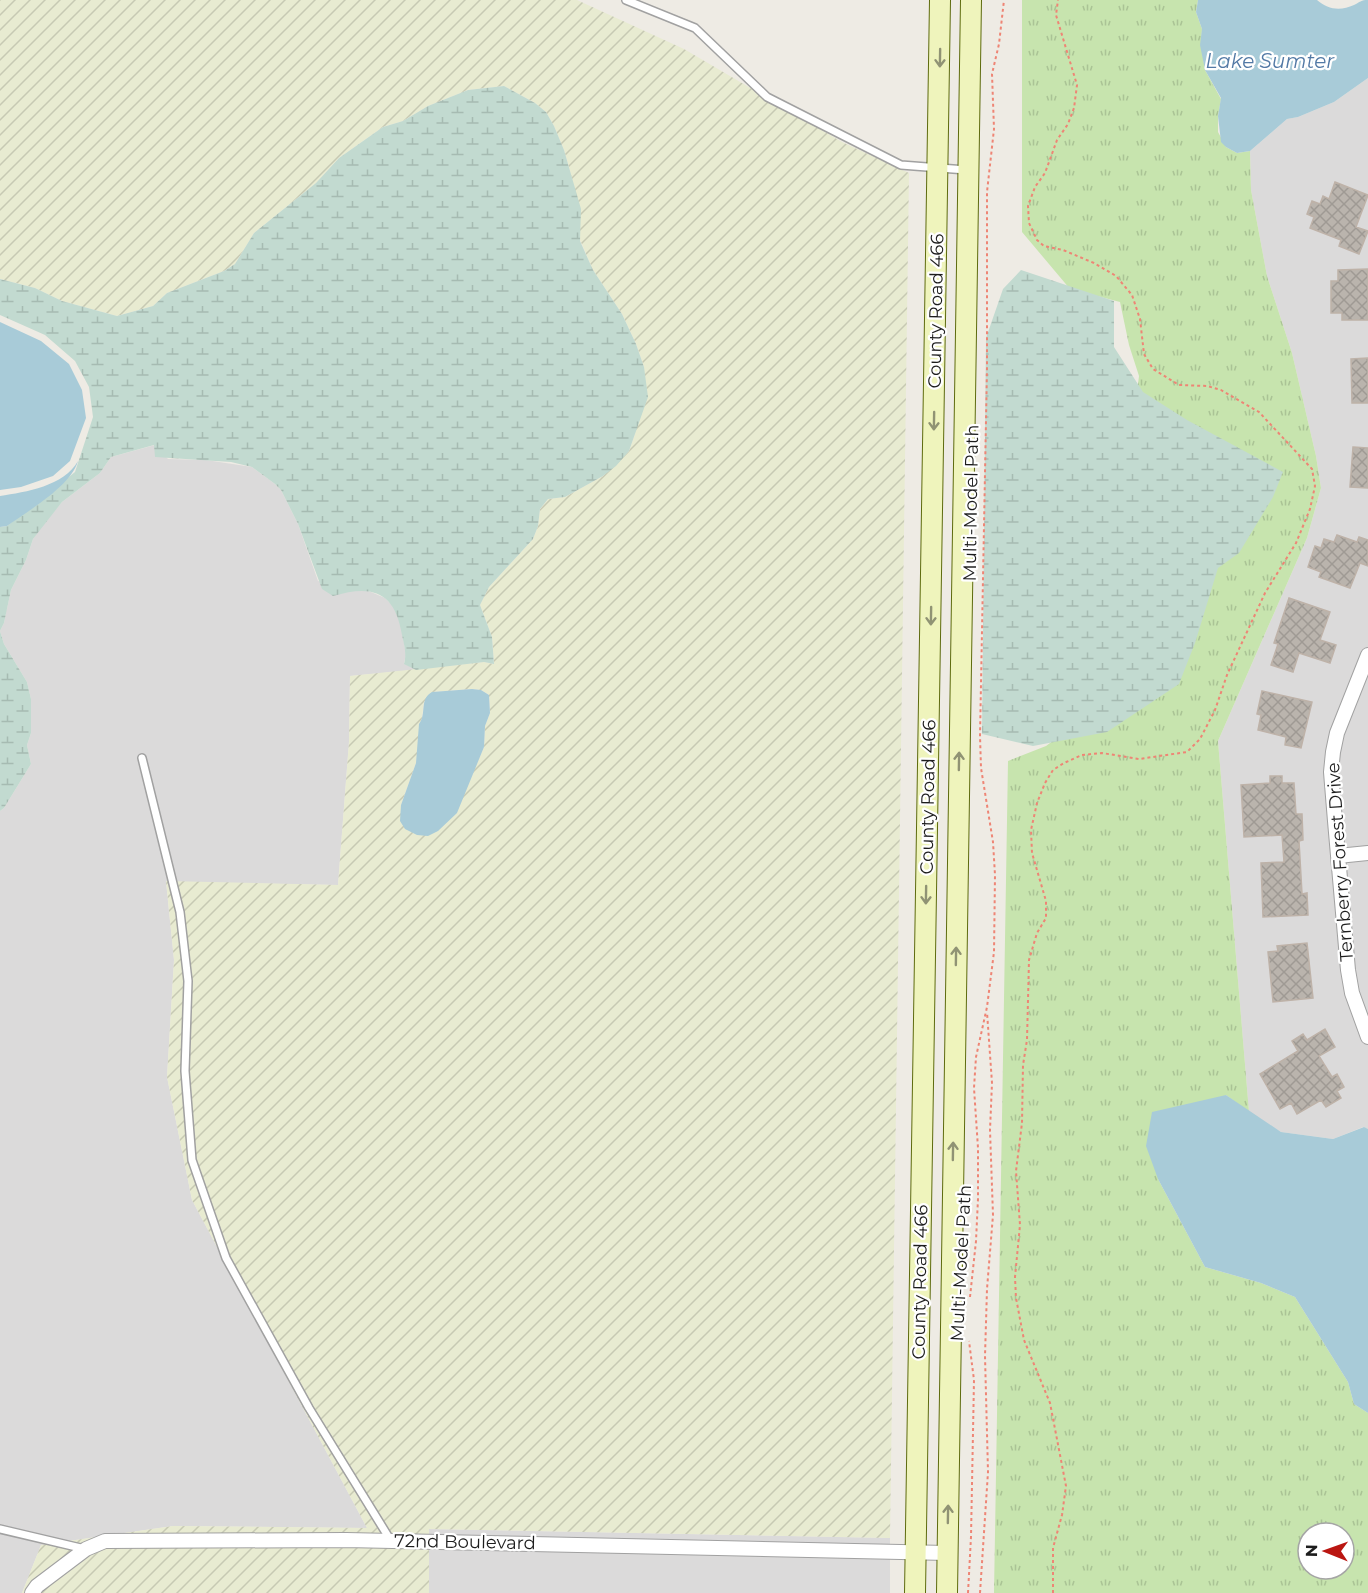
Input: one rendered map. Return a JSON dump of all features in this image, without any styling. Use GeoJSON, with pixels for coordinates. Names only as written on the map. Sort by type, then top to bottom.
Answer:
{"type":"FeatureCollection","features":[{"type":"Feature","properties":{"kind":"main road","name":"County Road 466"},"geometry":{"type":"LineString","coordinates":[[915,1593],[940,0]]}},
{"type":"Feature","properties":{"kind":"main road","name":"County Road 466"},"geometry":{"type":"LineString","coordinates":[[947,1593],[972,0]]}},
{"type":"Feature","properties":{"kind":"street","name":"Ternberry Forest Drive"},"geometry":{"type":"LineString","coordinates":[[1368,655],[1337,733],[1331,772],[1347,970],[1352,993],[1368,1037]]}},
{"type":"Feature","properties":{"kind":"street"},"geometry":{"type":"LineString","coordinates":[[1338,856],[1368,853]]}},
{"type":"Feature","properties":{"kind":"street","name":"72nd Boulevard"},"geometry":{"type":"LineString","coordinates":[[32,1593],[37,1586],[86,1549],[105,1541],[391,1540],[947,1553]]}},
{"type":"Feature","properties":{"kind":"lane"},"geometry":{"type":"LineString","coordinates":[[626,0],[695,28],[767,97],[901,165],[968,170]]}},
{"type":"Feature","properties":{"kind":"lane"},"geometry":{"type":"LineString","coordinates":[[142,758],[180,912],[188,981],[185,1071],[192,1160],[226,1258],[309,1408],[391,1540]]}},
{"type":"Feature","properties":{"kind":"lane"},"geometry":{"type":"LineString","coordinates":[[0,1529],[86,1549]]}},
{"type":"Feature","properties":{"kind":"path","name":"Multi-Model Path"},"geometry":{"type":"LineString","coordinates":[[969,1298],[976,1241],[978,1199],[978,1148],[974,1088],[976,1056],[987,1007],[994,952],[996,876],[981,768],[980,736],[987,368],[987,192],[994,129],[992,74],[999,44],[1004,0]]}},
{"type":"Feature","properties":{"kind":"path"},"geometry":{"type":"LineString","coordinates":[[1053,1593],[1053,1548],[1062,1515],[1066,1486],[1050,1403],[1024,1340],[1015,1277],[1020,1225],[1016,1171],[1022,1123],[1029,960],[1037,933],[1046,918],[1046,901],[1032,853],[1031,830],[1037,803],[1053,770],[1082,755],[1102,753],[1139,759],[1187,752],[1200,739],[1215,710],[1227,675],[1265,593],[1296,543],[1310,509],[1315,486],[1312,468],[1269,422],[1253,409],[1221,390],[1207,386],[1179,385],[1153,369],[1144,354],[1140,319],[1132,295],[1116,276],[1094,263],[1063,250],[1044,246],[1037,240],[1029,223],[1028,206],[1035,187],[1045,173],[1057,140],[1068,124],[1074,108],[1077,85],[1056,15],[1058,0]]}},
{"type":"Feature","properties":{"kind":"path","name":"Multi-Model Path"},"geometry":{"type":"LineString","coordinates":[[980,1593],[988,1472],[985,1356],[993,1215],[990,1130],[992,1083],[987,1007]]}},
{"type":"Feature","properties":{"kind":"path","name":"Multi-Model Path"},"geometry":{"type":"LineString","coordinates":[[968,1334],[974,1380],[968,1593]]}},
{"type":"Feature","properties":{"kind":"shaded area"},"geometry":{"type":"Polygon","coordinates":[[[1368,78],[1368,1129],[1363,1127],[1333,1139],[1281,1132],[1249,1112],[1218,741],[1307,538],[1321,488],[1316,456],[1292,353],[1267,276],[1251,190],[1250,151],[1287,119],[1298,117],[1334,102],[1368,78]]]}},
{"type":"Feature","properties":{"kind":"shaded area"},"geometry":{"type":"Polygon","coordinates":[[[155,445],[168,459],[206,460],[252,467],[275,484],[281,490],[298,524],[318,581],[364,589],[385,598],[400,619],[406,655],[404,663],[416,670],[350,676],[349,742],[338,885],[166,882],[174,960],[167,1077],[192,1200],[367,1528],[173,1526],[41,1545],[22,1593],[0,1593],[0,811],[31,764],[27,745],[31,733],[31,699],[27,682],[4,644],[0,631],[11,590],[26,560],[33,539],[41,527],[62,502],[100,473],[111,457],[155,445]]]}},
{"type":"Feature","properties":{"kind":"shaded area"},"geometry":{"type":"Polygon","coordinates":[[[429,1529],[890,1538],[890,1593],[429,1593],[429,1529]]]}},
{"type":"Feature","properties":{"kind":"green space"},"geometry":{"type":"Polygon","coordinates":[[[0,0],[577,0],[684,49],[842,142],[909,173],[890,1538],[429,1529],[429,1593],[22,1593],[41,1545],[173,1526],[367,1528],[192,1200],[167,1077],[174,960],[166,881],[338,885],[349,742],[350,676],[484,662],[494,664],[492,637],[480,605],[489,587],[533,539],[538,526],[540,509],[548,499],[565,497],[603,476],[629,451],[635,434],[644,367],[622,314],[593,270],[580,240],[570,171],[554,126],[546,112],[535,103],[504,86],[468,90],[428,106],[403,121],[383,127],[339,158],[316,183],[254,233],[235,264],[224,271],[167,293],[153,306],[117,316],[62,301],[35,288],[0,279],[0,0]],[[481,690],[432,692],[424,702],[416,763],[401,805],[473,772],[484,747],[485,726],[490,713],[489,695],[481,690]]]}},
{"type":"Feature","properties":{"kind":"green space"},"geometry":{"type":"Polygon","coordinates":[[[1022,0],[1198,0],[1196,12],[1202,29],[1201,45],[1205,70],[1221,99],[1218,132],[1226,147],[1237,153],[1250,151],[1251,190],[1267,276],[1292,353],[1316,456],[1321,488],[1307,538],[1218,741],[1249,1112],[1226,1095],[1158,1179],[1205,1267],[1261,1283],[1295,1297],[1348,1382],[1354,1404],[1368,1413],[1368,1593],[994,1593],[1008,761],[1046,746],[1097,708],[1139,376],[1129,345],[1120,302],[1070,289],[1022,232],[1022,0]]]}},
{"type":"Feature","properties":{"kind":"green space"},"geometry":{"type":"Polygon","coordinates":[[[504,86],[535,103],[546,112],[564,150],[581,209],[580,241],[593,270],[622,314],[636,344],[644,367],[648,397],[629,451],[616,466],[603,476],[565,497],[548,499],[540,509],[538,526],[533,539],[489,587],[480,605],[492,637],[494,664],[484,662],[416,670],[404,664],[404,646],[399,620],[394,609],[380,595],[371,592],[347,592],[333,596],[322,589],[298,524],[281,490],[275,484],[252,467],[231,462],[155,457],[154,445],[111,457],[100,473],[62,502],[33,539],[26,560],[11,590],[0,631],[0,527],[7,526],[75,472],[93,417],[89,387],[75,361],[45,335],[0,315],[0,279],[35,288],[62,301],[117,316],[153,306],[167,293],[224,271],[235,264],[254,233],[316,183],[339,158],[383,127],[403,121],[428,106],[468,90],[504,86]]]}},
{"type":"Feature","properties":{"kind":"green space"},"geometry":{"type":"Polygon","coordinates":[[[1021,270],[1114,301],[1114,347],[1143,392],[1187,420],[1283,472],[1273,497],[1239,553],[1218,568],[1195,643],[1179,684],[1107,732],[1033,746],[982,734],[986,338],[1003,289],[1021,270]]]}},
{"type":"Feature","properties":{"kind":"green space"},"geometry":{"type":"Polygon","coordinates":[[[0,631],[4,644],[27,682],[31,699],[31,733],[27,745],[31,764],[0,811],[0,631]]]}},
{"type":"Feature","properties":{"kind":"water","name":"Lake Sumter"},"geometry":{"type":"Polygon","coordinates":[[[1198,0],[1317,0],[1330,8],[1339,9],[1368,0],[1368,78],[1334,102],[1298,117],[1287,119],[1250,151],[1237,153],[1221,142],[1218,116],[1221,98],[1205,70],[1200,45],[1202,29],[1196,12],[1198,0]]]}},
{"type":"Feature","properties":{"kind":"water"},"geometry":{"type":"Polygon","coordinates":[[[0,322],[41,341],[69,364],[82,390],[86,418],[70,461],[53,476],[21,487],[0,490],[0,322]]]}},
{"type":"Feature","properties":{"kind":"water"},"geometry":{"type":"Polygon","coordinates":[[[78,461],[67,480],[58,489],[7,526],[0,527],[0,496],[32,490],[54,482],[72,470],[78,461]]]}},
{"type":"Feature","properties":{"kind":"water"},"geometry":{"type":"Polygon","coordinates":[[[481,690],[489,695],[490,713],[485,726],[484,747],[457,813],[438,831],[428,836],[417,835],[405,829],[400,821],[401,805],[416,763],[419,724],[423,716],[424,703],[432,692],[481,690]]]}},
{"type":"Feature","properties":{"kind":"water"},"geometry":{"type":"Polygon","coordinates":[[[1226,1095],[1281,1132],[1333,1139],[1364,1127],[1368,1129],[1368,1413],[1354,1404],[1348,1382],[1295,1297],[1261,1283],[1205,1267],[1158,1179],[1146,1146],[1152,1112],[1226,1095]]]}},
{"type":"Feature","properties":{"kind":"building"},"geometry":{"type":"Polygon","coordinates":[[[1335,182],[1368,195],[1356,227],[1368,231],[1359,254],[1339,246],[1341,240],[1310,228],[1314,217],[1307,214],[1312,201],[1320,204],[1323,196],[1329,199],[1335,182]]]}},
{"type":"Feature","properties":{"kind":"building"},"geometry":{"type":"Polygon","coordinates":[[[1368,269],[1368,320],[1342,320],[1342,313],[1331,313],[1331,281],[1338,281],[1338,270],[1368,269]]]}},
{"type":"Feature","properties":{"kind":"building"},"geometry":{"type":"Polygon","coordinates":[[[1368,358],[1368,403],[1352,403],[1351,359],[1368,358]]]}},
{"type":"Feature","properties":{"kind":"building"},"geometry":{"type":"Polygon","coordinates":[[[1353,447],[1368,448],[1368,488],[1350,487],[1353,447]]]}},
{"type":"Feature","properties":{"kind":"building"},"geometry":{"type":"Polygon","coordinates":[[[1337,535],[1357,542],[1359,537],[1368,540],[1368,566],[1360,563],[1350,588],[1319,577],[1321,572],[1308,567],[1315,546],[1321,548],[1324,539],[1334,542],[1337,535]]]}},
{"type":"Feature","properties":{"kind":"building"},"geometry":{"type":"Polygon","coordinates":[[[1289,598],[1330,612],[1320,640],[1336,645],[1330,663],[1299,653],[1293,672],[1271,665],[1278,644],[1274,643],[1289,598]]]}},
{"type":"Feature","properties":{"kind":"building"},"geometry":{"type":"Polygon","coordinates":[[[1262,691],[1312,702],[1301,748],[1285,745],[1286,737],[1258,730],[1261,715],[1257,714],[1262,691]]]}},
{"type":"Feature","properties":{"kind":"building"},"geometry":{"type":"Polygon","coordinates":[[[1270,776],[1282,776],[1282,783],[1294,783],[1296,814],[1302,814],[1303,840],[1299,841],[1302,894],[1307,893],[1308,915],[1263,917],[1261,863],[1284,862],[1282,835],[1244,837],[1241,785],[1270,783],[1270,776]]]}},
{"type":"Feature","properties":{"kind":"building"},"geometry":{"type":"Polygon","coordinates":[[[1307,943],[1313,998],[1273,1002],[1268,952],[1278,951],[1277,946],[1307,943]]]}},
{"type":"Feature","properties":{"kind":"building"},"geometry":{"type":"Polygon","coordinates":[[[1325,1029],[1335,1047],[1319,1056],[1332,1077],[1337,1074],[1344,1087],[1337,1091],[1341,1098],[1326,1107],[1321,1100],[1297,1114],[1291,1103],[1280,1109],[1260,1074],[1298,1051],[1292,1041],[1303,1034],[1307,1040],[1325,1029]]]}}]}
